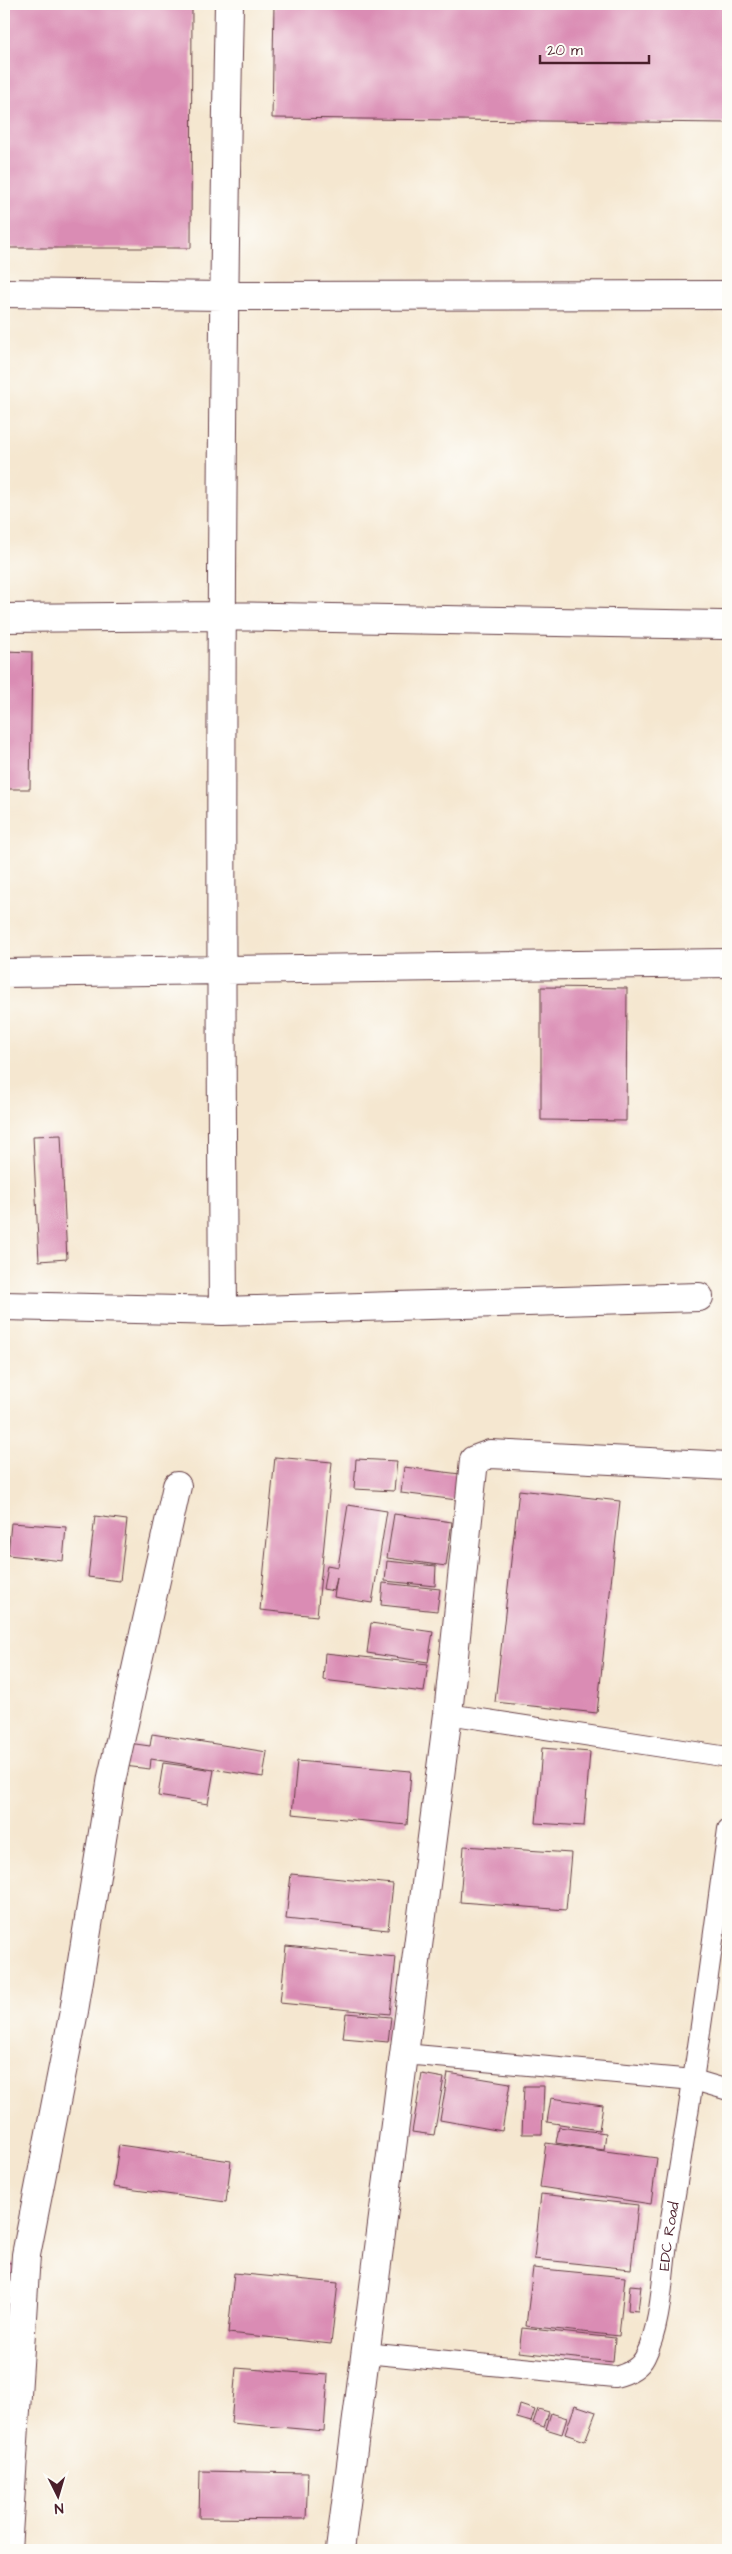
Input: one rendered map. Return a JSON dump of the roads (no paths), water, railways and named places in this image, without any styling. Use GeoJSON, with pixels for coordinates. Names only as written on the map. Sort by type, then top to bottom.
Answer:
{"type":"FeatureCollection","features":[{"type":"Feature","properties":{"kind":"street"},"geometry":{"type":"LineString","coordinates":[[223,1311],[221,971],[223,296],[229,4]]}},
{"type":"Feature","properties":{"kind":"street"},"geometry":{"type":"LineString","coordinates":[[4,293],[223,296],[728,295]]}},
{"type":"Feature","properties":{"kind":"street"},"geometry":{"type":"LineString","coordinates":[[4,618],[222,616],[721,625]]}},
{"type":"Feature","properties":{"kind":"street"},"geometry":{"type":"LineString","coordinates":[[4,973],[728,963]]}},
{"type":"Feature","properties":{"kind":"street"},"geometry":{"type":"LineString","coordinates":[[4,1306],[223,1311],[699,1297]]}},
{"type":"Feature","properties":{"kind":"street"},"geometry":{"type":"LineString","coordinates":[[340,2550],[448,1714],[474,1460],[490,1454],[728,1466]]}},
{"type":"Feature","properties":{"kind":"street"},"geometry":{"type":"LineString","coordinates":[[7,2550],[26,2255],[74,2011],[112,1777],[177,1486]]}},
{"type":"Feature","properties":{"kind":"lane"},"geometry":{"type":"LineString","coordinates":[[448,1714],[728,1757]]}},
{"type":"Feature","properties":{"kind":"lane","name":"EDC Road"},"geometry":{"type":"LineString","coordinates":[[366,2353],[615,2377],[626,2374],[638,2366],[645,2358],[652,2340],[658,2307],[694,2080],[728,1829]]}},
{"type":"Feature","properties":{"kind":"lane"},"geometry":{"type":"LineString","coordinates":[[404,2054],[694,2080],[728,2090]]}}]}
